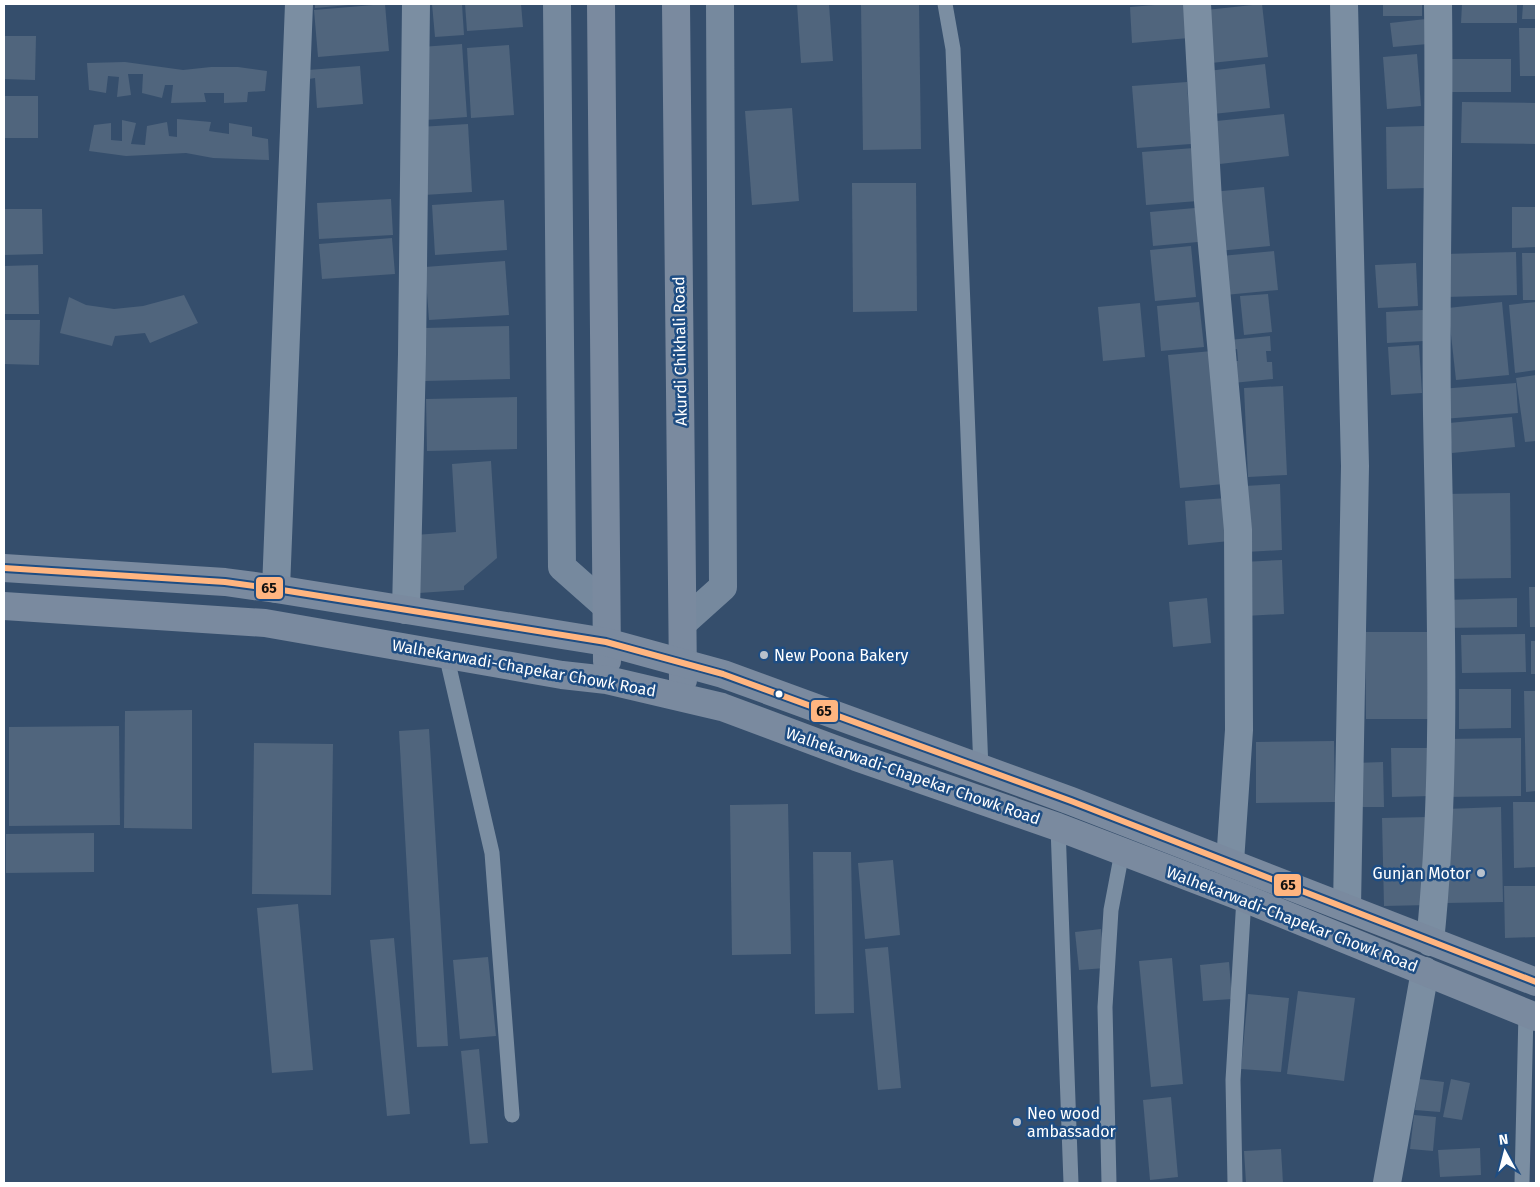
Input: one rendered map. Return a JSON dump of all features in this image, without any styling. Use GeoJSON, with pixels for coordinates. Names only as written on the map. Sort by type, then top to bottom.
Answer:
{"type":"FeatureCollection","features":[{"type":"Feature","properties":{"kind":"main road"},"geometry":{"type":"LineString","coordinates":[[600,4],[606,642],[608,680]]}},
{"type":"Feature","properties":{"kind":"main road","name":"Akurdi Chikhali Road"},"geometry":{"type":"LineString","coordinates":[[676,4],[684,622],[683,698]]}},
{"type":"Feature","properties":{"kind":"main road","name":"Walhekarwadi-Chapekar Chowk Road"},"geometry":{"type":"LineString","coordinates":[[4,568],[225,582],[276,589],[606,642],[684,663],[723,674],[981,770],[1071,801],[1536,982]]}},
{"type":"Feature","properties":{"kind":"main road","name":"Walhekarwadi-Chapekar Chowk Road"},"geometry":{"type":"LineString","coordinates":[[4,606],[264,622],[562,675],[608,680],[722,707],[856,757],[1058,827],[1244,898],[1531,1014]]}},
{"type":"Feature","properties":{"kind":"street"},"geometry":{"type":"LineString","coordinates":[[276,589],[299,4]]}},
{"type":"Feature","properties":{"kind":"street"},"geometry":{"type":"LineString","coordinates":[[406,610],[412,354],[416,4]]}},
{"type":"Feature","properties":{"kind":"street"},"geometry":{"type":"LineString","coordinates":[[557,4],[562,567],[606,606]]}},
{"type":"Feature","properties":{"kind":"street"},"geometry":{"type":"LineString","coordinates":[[684,622],[723,586],[720,4]]}},
{"type":"Feature","properties":{"kind":"street"},"geometry":{"type":"LineString","coordinates":[[1197,4],[1208,202],[1238,530],[1239,730],[1230,862]]}},
{"type":"Feature","properties":{"kind":"street"},"geometry":{"type":"LineString","coordinates":[[1344,4],[1355,466],[1346,908]]}},
{"type":"Feature","properties":{"kind":"street"},"geometry":{"type":"LineString","coordinates":[[1430,942],[1437,875],[1441,681],[1437,379],[1440,111],[1438,4]]}},
{"type":"Feature","properties":{"kind":"street"},"geometry":{"type":"LineString","coordinates":[[1387,1183],[1425,971]]}},
{"type":"Feature","properties":{"kind":"lane"},"geometry":{"type":"LineString","coordinates":[[945,4],[953,49],[981,770]]}},
{"type":"Feature","properties":{"kind":"lane"},"geometry":{"type":"LineString","coordinates":[[446,654],[492,853],[512,1116]]}},
{"type":"Feature","properties":{"kind":"lane"},"geometry":{"type":"LineString","coordinates":[[1058,827],[1071,1183]]}},
{"type":"Feature","properties":{"kind":"lane"},"geometry":{"type":"LineString","coordinates":[[1109,1183],[1105,1007],[1112,910],[1122,852]]}},
{"type":"Feature","properties":{"kind":"lane"},"geometry":{"type":"LineString","coordinates":[[1235,1183],[1233,1080],[1244,898]]}},
{"type":"Feature","properties":{"kind":"lane"},"geometry":{"type":"LineString","coordinates":[[1522,1183],[1531,1014]]}},
{"type":"Feature","properties":{"kind":"building"},"geometry":{"type":"Polygon","coordinates":[[[315,4],[349,4],[349,5],[315,8],[315,4]]]}},
{"type":"Feature","properties":{"kind":"building"},"geometry":{"type":"Polygon","coordinates":[[[385,4],[389,51],[318,57],[314,10],[385,4]]]}},
{"type":"Feature","properties":{"kind":"building"},"geometry":{"type":"Polygon","coordinates":[[[432,4],[462,4],[464,35],[435,37],[432,4]]]}},
{"type":"Feature","properties":{"kind":"building"},"geometry":{"type":"Polygon","coordinates":[[[465,4],[521,4],[523,27],[467,31],[465,4]]]}},
{"type":"Feature","properties":{"kind":"building"},"geometry":{"type":"Polygon","coordinates":[[[797,4],[829,4],[833,61],[801,63],[797,4]]]}},
{"type":"Feature","properties":{"kind":"building"},"geometry":{"type":"Polygon","coordinates":[[[861,4],[919,4],[921,149],[863,150],[861,4]]]}},
{"type":"Feature","properties":{"kind":"building"},"geometry":{"type":"Polygon","coordinates":[[[1187,4],[1189,38],[1132,43],[1130,7],[1187,4]]]}},
{"type":"Feature","properties":{"kind":"building"},"geometry":{"type":"Polygon","coordinates":[[[1262,4],[1268,57],[1211,63],[1206,10],[1262,4]]]}},
{"type":"Feature","properties":{"kind":"building"},"geometry":{"type":"Polygon","coordinates":[[[1383,4],[1422,4],[1422,16],[1383,16],[1383,4]]]}},
{"type":"Feature","properties":{"kind":"building"},"geometry":{"type":"Polygon","coordinates":[[[1462,4],[1517,4],[1517,23],[1461,23],[1462,4]]]}},
{"type":"Feature","properties":{"kind":"building"},"geometry":{"type":"Polygon","coordinates":[[[1523,4],[1536,4],[1536,19],[1522,19],[1523,4]]]}},
{"type":"Feature","properties":{"kind":"building"},"geometry":{"type":"Polygon","coordinates":[[[1426,19],[1428,44],[1393,47],[1390,23],[1426,19]]]}},
{"type":"Feature","properties":{"kind":"building"},"geometry":{"type":"Polygon","coordinates":[[[1519,28],[1536,28],[1536,76],[1520,76],[1519,28]]]}},
{"type":"Feature","properties":{"kind":"building"},"geometry":{"type":"Polygon","coordinates":[[[4,36],[36,36],[35,80],[4,79],[4,36]]]}},
{"type":"Feature","properties":{"kind":"building"},"geometry":{"type":"Polygon","coordinates":[[[462,44],[467,117],[425,120],[421,47],[462,44]]]}},
{"type":"Feature","properties":{"kind":"building"},"geometry":{"type":"Polygon","coordinates":[[[509,45],[514,115],[471,118],[467,48],[509,45]]]}},
{"type":"Feature","properties":{"kind":"building"},"geometry":{"type":"Polygon","coordinates":[[[1417,54],[1421,106],[1387,109],[1383,57],[1417,54]]]}},
{"type":"Feature","properties":{"kind":"building"},"geometry":{"type":"Polygon","coordinates":[[[1444,59],[1511,59],[1511,92],[1444,92],[1444,59]]]}},
{"type":"Feature","properties":{"kind":"building"},"geometry":{"type":"Polygon","coordinates":[[[125,62],[183,70],[238,67],[267,71],[265,91],[248,92],[247,102],[224,103],[224,93],[204,93],[206,102],[171,103],[173,85],[165,85],[162,98],[142,93],[143,74],[128,74],[131,95],[117,97],[119,77],[108,76],[106,93],[89,90],[87,63],[125,62]]]}},
{"type":"Feature","properties":{"kind":"building"},"geometry":{"type":"Polygon","coordinates":[[[1265,64],[1270,108],[1213,114],[1208,71],[1265,64]]]}},
{"type":"Feature","properties":{"kind":"building"},"geometry":{"type":"Polygon","coordinates":[[[360,66],[363,104],[317,108],[315,78],[309,79],[308,70],[360,66]]]}},
{"type":"Feature","properties":{"kind":"building"},"geometry":{"type":"Polygon","coordinates":[[[1187,82],[1191,144],[1137,148],[1132,86],[1187,82]]]}},
{"type":"Feature","properties":{"kind":"building"},"geometry":{"type":"Polygon","coordinates":[[[4,96],[38,96],[38,138],[4,138],[4,96]]]}},
{"type":"Feature","properties":{"kind":"building"},"geometry":{"type":"Polygon","coordinates":[[[1462,102],[1536,103],[1536,144],[1461,143],[1462,102]]]}},
{"type":"Feature","properties":{"kind":"building"},"geometry":{"type":"Polygon","coordinates":[[[792,108],[799,201],[752,205],[745,111],[792,108]]]}},
{"type":"Feature","properties":{"kind":"building"},"geometry":{"type":"Polygon","coordinates":[[[1284,114],[1289,156],[1211,165],[1207,122],[1284,114]]]}},
{"type":"Feature","properties":{"kind":"building"},"geometry":{"type":"Polygon","coordinates":[[[177,119],[211,122],[209,131],[229,134],[229,123],[252,127],[252,136],[268,139],[269,160],[213,158],[186,153],[126,156],[89,151],[94,125],[111,123],[111,140],[122,141],[122,120],[136,123],[131,144],[145,145],[147,126],[167,122],[169,136],[177,137],[177,119]]]}},
{"type":"Feature","properties":{"kind":"building"},"geometry":{"type":"Polygon","coordinates":[[[468,124],[472,192],[424,195],[419,127],[468,124]]]}},
{"type":"Feature","properties":{"kind":"building"},"geometry":{"type":"Polygon","coordinates":[[[1425,126],[1426,188],[1387,189],[1386,127],[1425,126]]]}},
{"type":"Feature","properties":{"kind":"building"},"geometry":{"type":"Polygon","coordinates":[[[1194,148],[1198,201],[1146,205],[1142,152],[1194,148]]]}},
{"type":"Feature","properties":{"kind":"building"},"geometry":{"type":"Polygon","coordinates":[[[852,183],[916,183],[917,311],[853,312],[852,183]]]}},
{"type":"Feature","properties":{"kind":"building"},"geometry":{"type":"Polygon","coordinates":[[[1264,187],[1270,246],[1218,251],[1212,192],[1264,187]]]}},
{"type":"Feature","properties":{"kind":"building"},"geometry":{"type":"Polygon","coordinates":[[[391,199],[393,235],[319,239],[317,203],[391,199]]]}},
{"type":"Feature","properties":{"kind":"building"},"geometry":{"type":"Polygon","coordinates":[[[504,200],[507,250],[435,255],[432,205],[504,200]]]}},
{"type":"Feature","properties":{"kind":"building"},"geometry":{"type":"Polygon","coordinates":[[[1512,207],[1536,207],[1536,247],[1512,248],[1512,207]]]}},
{"type":"Feature","properties":{"kind":"building"},"geometry":{"type":"Polygon","coordinates":[[[1195,208],[1198,242],[1153,246],[1150,212],[1195,208]]]}},
{"type":"Feature","properties":{"kind":"building"},"geometry":{"type":"Polygon","coordinates":[[[4,209],[42,209],[43,254],[4,255],[4,209]]]}},
{"type":"Feature","properties":{"kind":"building"},"geometry":{"type":"Polygon","coordinates":[[[392,238],[395,274],[322,279],[319,244],[392,238]]]}},
{"type":"Feature","properties":{"kind":"building"},"geometry":{"type":"Polygon","coordinates":[[[1191,246],[1196,297],[1155,301],[1150,250],[1191,246]]]}},
{"type":"Feature","properties":{"kind":"building"},"geometry":{"type":"Polygon","coordinates":[[[1274,251],[1278,290],[1225,295],[1221,256],[1274,251]]]}},
{"type":"Feature","properties":{"kind":"building"},"geometry":{"type":"Polygon","coordinates":[[[1516,252],[1517,295],[1446,297],[1445,254],[1516,252]]]}},
{"type":"Feature","properties":{"kind":"building"},"geometry":{"type":"Polygon","coordinates":[[[1522,253],[1536,253],[1536,300],[1523,300],[1522,253]]]}},
{"type":"Feature","properties":{"kind":"building"},"geometry":{"type":"Polygon","coordinates":[[[505,261],[509,315],[429,320],[425,267],[505,261]]]}},
{"type":"Feature","properties":{"kind":"building"},"geometry":{"type":"Polygon","coordinates":[[[1416,263],[1418,306],[1378,308],[1375,265],[1416,263]]]}},
{"type":"Feature","properties":{"kind":"building"},"geometry":{"type":"Polygon","coordinates":[[[38,265],[39,314],[4,314],[4,266],[38,265]]]}},
{"type":"Feature","properties":{"kind":"building"},"geometry":{"type":"Polygon","coordinates":[[[1268,294],[1272,332],[1244,335],[1240,296],[1268,294]]]}},
{"type":"Feature","properties":{"kind":"building"},"geometry":{"type":"Polygon","coordinates":[[[184,295],[198,323],[150,343],[145,333],[115,336],[112,346],[60,333],[69,297],[86,305],[114,309],[143,306],[184,295]]]}},
{"type":"Feature","properties":{"kind":"building"},"geometry":{"type":"Polygon","coordinates":[[[1199,302],[1204,347],[1161,351],[1157,306],[1199,302]]]}},
{"type":"Feature","properties":{"kind":"building"},"geometry":{"type":"Polygon","coordinates":[[[1502,302],[1509,375],[1456,380],[1448,308],[1502,302]]]}},
{"type":"Feature","properties":{"kind":"building"},"geometry":{"type":"Polygon","coordinates":[[[1536,302],[1536,370],[1515,373],[1509,305],[1536,302]]]}},
{"type":"Feature","properties":{"kind":"building"},"geometry":{"type":"Polygon","coordinates":[[[1140,303],[1145,357],[1103,361],[1098,307],[1140,303]]]}},
{"type":"Feature","properties":{"kind":"building"},"geometry":{"type":"Polygon","coordinates":[[[1423,310],[1424,341],[1387,343],[1386,312],[1423,310]]]}},
{"type":"Feature","properties":{"kind":"building"},"geometry":{"type":"Polygon","coordinates":[[[4,320],[40,320],[39,365],[4,364],[4,320]]]}},
{"type":"Feature","properties":{"kind":"building"},"geometry":{"type":"Polygon","coordinates":[[[509,326],[510,379],[425,381],[424,328],[509,326]]]}},
{"type":"Feature","properties":{"kind":"building"},"geometry":{"type":"Polygon","coordinates":[[[1270,336],[1271,351],[1266,351],[1267,362],[1272,362],[1273,379],[1233,383],[1231,361],[1238,361],[1237,349],[1230,350],[1229,340],[1270,336]]]}},
{"type":"Feature","properties":{"kind":"building"},"geometry":{"type":"Polygon","coordinates":[[[1419,345],[1422,393],[1391,395],[1388,347],[1419,345]]]}},
{"type":"Feature","properties":{"kind":"building"},"geometry":{"type":"Polygon","coordinates":[[[1212,351],[1224,484],[1180,488],[1168,355],[1212,351]]]}},
{"type":"Feature","properties":{"kind":"building"},"geometry":{"type":"Polygon","coordinates":[[[1536,375],[1536,441],[1525,442],[1516,378],[1536,375]]]}},
{"type":"Feature","properties":{"kind":"building"},"geometry":{"type":"Polygon","coordinates":[[[1516,383],[1518,413],[1443,419],[1440,389],[1516,383]]]}},
{"type":"Feature","properties":{"kind":"building"},"geometry":{"type":"Polygon","coordinates":[[[1283,386],[1287,475],[1248,477],[1244,388],[1283,386]]]}},
{"type":"Feature","properties":{"kind":"building"},"geometry":{"type":"Polygon","coordinates":[[[517,397],[517,449],[427,451],[426,399],[517,397]]]}},
{"type":"Feature","properties":{"kind":"building"},"geometry":{"type":"Polygon","coordinates":[[[1512,417],[1515,447],[1452,453],[1449,423],[1512,417]]]}},
{"type":"Feature","properties":{"kind":"building"},"geometry":{"type":"Polygon","coordinates":[[[491,461],[497,558],[464,586],[464,590],[419,593],[415,535],[456,532],[452,464],[491,461]]]}},
{"type":"Feature","properties":{"kind":"building"},"geometry":{"type":"Polygon","coordinates":[[[1280,484],[1282,550],[1246,552],[1244,486],[1280,484]]]}},
{"type":"Feature","properties":{"kind":"building"},"geometry":{"type":"Polygon","coordinates":[[[1510,493],[1511,578],[1445,579],[1443,494],[1510,493]]]}},
{"type":"Feature","properties":{"kind":"building"},"geometry":{"type":"Polygon","coordinates":[[[1227,498],[1230,541],[1188,545],[1185,501],[1227,498]]]}},
{"type":"Feature","properties":{"kind":"building"},"geometry":{"type":"Polygon","coordinates":[[[1282,560],[1284,614],[1245,616],[1243,562],[1282,560]]]}},
{"type":"Feature","properties":{"kind":"building"},"geometry":{"type":"Polygon","coordinates":[[[1529,587],[1536,587],[1536,627],[1530,627],[1529,587]]]}},
{"type":"Feature","properties":{"kind":"building"},"geometry":{"type":"Polygon","coordinates":[[[1207,598],[1211,643],[1173,647],[1169,602],[1207,598]]]}},
{"type":"Feature","properties":{"kind":"building"},"geometry":{"type":"Polygon","coordinates":[[[1517,598],[1517,627],[1442,628],[1442,600],[1517,598]]]}},
{"type":"Feature","properties":{"kind":"building"},"geometry":{"type":"Polygon","coordinates":[[[1365,632],[1430,632],[1431,719],[1366,719],[1365,632]]]}},
{"type":"Feature","properties":{"kind":"building"},"geometry":{"type":"Polygon","coordinates":[[[1525,634],[1526,672],[1462,673],[1461,635],[1525,634]]]}},
{"type":"Feature","properties":{"kind":"building"},"geometry":{"type":"Polygon","coordinates":[[[1531,641],[1536,641],[1536,674],[1531,674],[1531,641]]]}},
{"type":"Feature","properties":{"kind":"building"},"geometry":{"type":"Polygon","coordinates":[[[1459,689],[1511,689],[1511,728],[1459,729],[1459,689]]]}},
{"type":"Feature","properties":{"kind":"building"},"geometry":{"type":"Polygon","coordinates":[[[1524,691],[1536,691],[1536,791],[1526,792],[1524,691]]]}},
{"type":"Feature","properties":{"kind":"building"},"geometry":{"type":"Polygon","coordinates":[[[192,710],[192,829],[124,828],[125,711],[192,710]]]}},
{"type":"Feature","properties":{"kind":"building"},"geometry":{"type":"Polygon","coordinates":[[[119,726],[120,825],[9,826],[9,727],[119,726]]]}},
{"type":"Feature","properties":{"kind":"building"},"geometry":{"type":"Polygon","coordinates":[[[429,729],[448,1046],[417,1047],[399,731],[429,729]]]}},
{"type":"Feature","properties":{"kind":"building"},"geometry":{"type":"Polygon","coordinates":[[[1521,738],[1521,796],[1444,797],[1443,739],[1521,738]]]}},
{"type":"Feature","properties":{"kind":"building"},"geometry":{"type":"Polygon","coordinates":[[[1334,741],[1335,802],[1256,803],[1256,742],[1334,741]]]}},
{"type":"Feature","properties":{"kind":"building"},"geometry":{"type":"Polygon","coordinates":[[[254,743],[333,744],[331,895],[252,894],[254,743]]]}},
{"type":"Feature","properties":{"kind":"building"},"geometry":{"type":"Polygon","coordinates":[[[1391,748],[1431,748],[1431,796],[1392,797],[1391,748]]]}},
{"type":"Feature","properties":{"kind":"building"},"geometry":{"type":"Polygon","coordinates":[[[1383,762],[1384,807],[1355,807],[1355,763],[1383,762]]]}},
{"type":"Feature","properties":{"kind":"building"},"geometry":{"type":"Polygon","coordinates":[[[1513,802],[1536,802],[1536,867],[1514,868],[1513,802]]]}},
{"type":"Feature","properties":{"kind":"building"},"geometry":{"type":"Polygon","coordinates":[[[788,804],[791,954],[732,955],[730,805],[788,804]]]}},
{"type":"Feature","properties":{"kind":"building"},"geometry":{"type":"Polygon","coordinates":[[[1501,807],[1503,902],[1446,903],[1445,809],[1501,807]]]}},
{"type":"Feature","properties":{"kind":"building"},"geometry":{"type":"Polygon","coordinates":[[[1428,817],[1429,905],[1384,906],[1382,818],[1428,817]]]}},
{"type":"Feature","properties":{"kind":"building"},"geometry":{"type":"Polygon","coordinates":[[[94,833],[94,872],[6,873],[6,834],[94,833]]]}},
{"type":"Feature","properties":{"kind":"building"},"geometry":{"type":"Polygon","coordinates":[[[813,852],[851,852],[854,1013],[815,1014],[813,852]]]}},
{"type":"Feature","properties":{"kind":"building"},"geometry":{"type":"Polygon","coordinates":[[[893,860],[900,935],[865,939],[858,863],[893,860]]]}},
{"type":"Feature","properties":{"kind":"building"},"geometry":{"type":"Polygon","coordinates":[[[1504,886],[1536,886],[1536,937],[1505,938],[1504,886]]]}},
{"type":"Feature","properties":{"kind":"building"},"geometry":{"type":"Polygon","coordinates":[[[298,904],[313,1070],[272,1073],[257,908],[298,904]]]}},
{"type":"Feature","properties":{"kind":"building"},"geometry":{"type":"Polygon","coordinates":[[[1101,929],[1105,968],[1079,970],[1075,932],[1101,929]]]}},
{"type":"Feature","properties":{"kind":"building"},"geometry":{"type":"Polygon","coordinates":[[[394,938],[410,1114],[387,1116],[370,940],[394,938]]]}},
{"type":"Feature","properties":{"kind":"building"},"geometry":{"type":"Polygon","coordinates":[[[888,947],[901,1088],[878,1090],[865,949],[888,947]]]}},
{"type":"Feature","properties":{"kind":"building"},"geometry":{"type":"Polygon","coordinates":[[[488,957],[496,1036],[460,1039],[453,960],[488,957]]]}},
{"type":"Feature","properties":{"kind":"building"},"geometry":{"type":"Polygon","coordinates":[[[1172,958],[1183,1084],[1151,1087],[1139,961],[1172,958]]]}},
{"type":"Feature","properties":{"kind":"building"},"geometry":{"type":"Polygon","coordinates":[[[1229,962],[1232,999],[1203,1001],[1200,965],[1229,962]]]}},
{"type":"Feature","properties":{"kind":"building"},"geometry":{"type":"Polygon","coordinates":[[[1298,991],[1355,998],[1344,1081],[1287,1074],[1298,991]]]}},
{"type":"Feature","properties":{"kind":"building"},"geometry":{"type":"Polygon","coordinates":[[[1248,994],[1289,998],[1281,1072],[1241,1069],[1248,994]]]}},
{"type":"Feature","properties":{"kind":"building"},"geometry":{"type":"Polygon","coordinates":[[[479,1049],[488,1143],[470,1144],[461,1051],[479,1049]]]}},
{"type":"Feature","properties":{"kind":"building"},"geometry":{"type":"Polygon","coordinates":[[[1419,1079],[1444,1082],[1440,1112],[1415,1110],[1419,1079]]]}},
{"type":"Feature","properties":{"kind":"building"},"geometry":{"type":"Polygon","coordinates":[[[1451,1079],[1470,1083],[1462,1120],[1443,1117],[1451,1079]]]}},
{"type":"Feature","properties":{"kind":"building"},"geometry":{"type":"Polygon","coordinates":[[[1171,1097],[1178,1177],[1150,1180],[1143,1100],[1171,1097]]]}},
{"type":"Feature","properties":{"kind":"building"},"geometry":{"type":"Polygon","coordinates":[[[1414,1115],[1436,1117],[1433,1151],[1410,1149],[1414,1115]]]}},
{"type":"Feature","properties":{"kind":"building"},"geometry":{"type":"Polygon","coordinates":[[[1480,1148],[1481,1175],[1440,1177],[1438,1150],[1480,1148]]]}},
{"type":"Feature","properties":{"kind":"building"},"geometry":{"type":"Polygon","coordinates":[[[1281,1149],[1283,1183],[1246,1183],[1244,1151],[1281,1149]]]}},
{"type":"Feature","properties":{"kind":"transit line","name":"65"},"geometry":{"type":"LineString","coordinates":[[4,568],[225,582],[606,642],[723,674],[1071,801],[1536,982]]}},
{"type":"Feature","properties":{"kind":"place","name":"New Poona Bakery"},"geometry":{"type":"Point","coordinates":[764,655]}},
{"type":"Feature","properties":{"kind":"place","name":"Gunjan Motor"},"geometry":{"type":"Point","coordinates":[1481,873]}},
{"type":"Feature","properties":{"kind":"place","name":"Neo wood ambassador"},"geometry":{"type":"Point","coordinates":[1017,1122]}}]}
